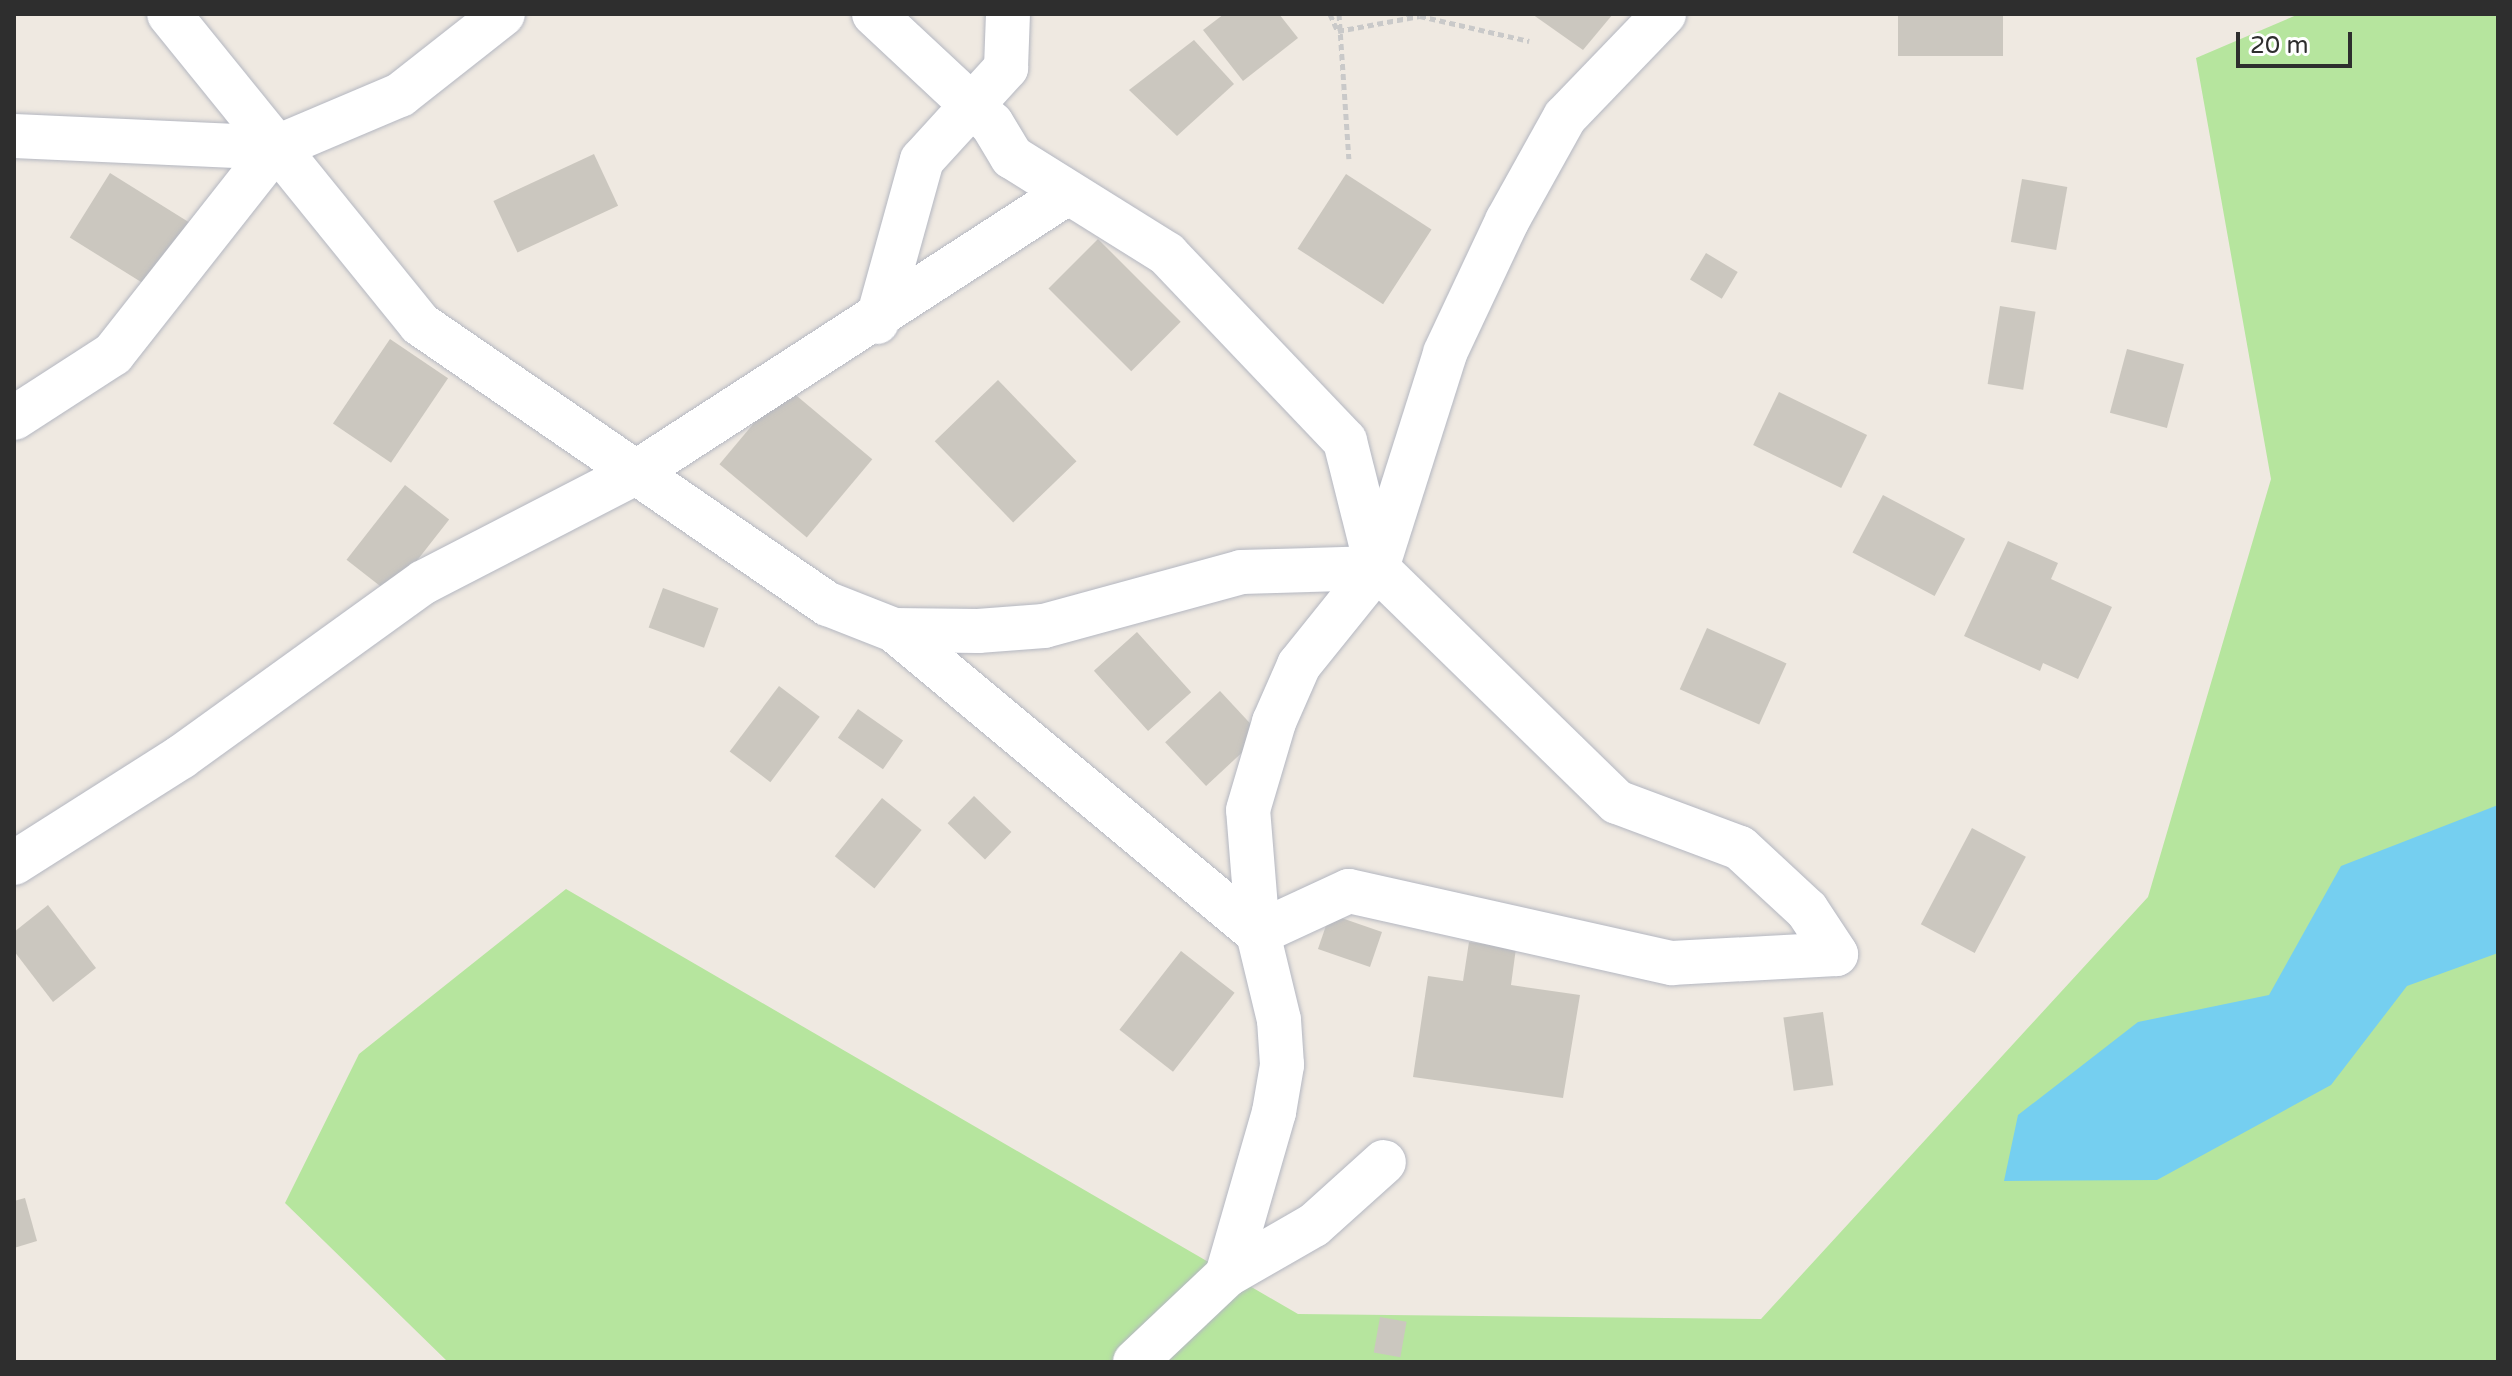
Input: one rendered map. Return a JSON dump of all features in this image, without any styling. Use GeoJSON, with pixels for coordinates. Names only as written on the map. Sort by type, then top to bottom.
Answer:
{"type":"FeatureCollection","features":[{"type":"Feature","properties":{"kind":"street"},"geometry":{"type":"LineString","coordinates":[[169,14],[420,324],[828,604],[894,630],[1258,933]]}},
{"type":"Feature","properties":{"kind":"street"},"geometry":{"type":"LineString","coordinates":[[14,136],[275,148],[400,95],[503,14]]}},
{"type":"Feature","properties":{"kind":"street"},"geometry":{"type":"LineString","coordinates":[[874,14],[976,108],[1012,157],[1066,194],[1167,254],[1345,441],[1377,568],[1617,802],[1740,848],[1807,910],[1836,954],[1672,963],[1349,891],[1258,933]]}},
{"type":"Feature","properties":{"kind":"street"},"geometry":{"type":"LineString","coordinates":[[877,322],[922,160],[976,108],[1006,68],[1008,14]]}},
{"type":"Feature","properties":{"kind":"street"},"geometry":{"type":"LineString","coordinates":[[1227,1275],[1282,1065],[1258,933],[1248,810],[1262,754],[1299,665],[1377,568],[1445,353],[1507,221],[1565,117],[1664,14]]}},
{"type":"Feature","properties":{"kind":"street"},"geometry":{"type":"LineString","coordinates":[[14,418],[113,354],[275,148]]}},
{"type":"Feature","properties":{"kind":"street"},"geometry":{"type":"LineString","coordinates":[[14,863],[181,757],[424,582],[635,473],[877,322],[1066,194]]}},
{"type":"Feature","properties":{"kind":"street"},"geometry":{"type":"LineString","coordinates":[[894,630],[1044,626],[1241,572],[1377,568]]}},
{"type":"Feature","properties":{"kind":"street"},"geometry":{"type":"LineString","coordinates":[[1135,1362],[1227,1275],[1314,1225],[1384,1162]]}},
{"type":"Feature","properties":{"kind":"path"},"geometry":{"type":"LineString","coordinates":[[1330,14],[1338,31]]}},
{"type":"Feature","properties":{"kind":"path"},"geometry":{"type":"LineString","coordinates":[[1339,14],[1349,159]]}},
{"type":"Feature","properties":{"kind":"path"},"geometry":{"type":"LineString","coordinates":[[1338,31],[1420,16],[1529,41]]}},
{"type":"Feature","properties":{"kind":"green space"},"geometry":{"type":"Polygon","coordinates":[[[2299,14],[2498,14],[2498,1362],[448,1362],[285,1203],[359,1054],[566,889],[1298,1314],[1761,1319],[2148,897],[2271,479],[2196,58],[2299,14]]]}},
{"type":"Feature","properties":{"kind":"water"},"geometry":{"type":"Polygon","coordinates":[[[2498,805],[2498,953],[2407,986],[2331,1085],[2157,1180],[2004,1181],[2018,1115],[2138,1022],[2269,995],[2341,866],[2498,805]]]}},
{"type":"Feature","properties":{"kind":"building"},"geometry":{"type":"Polygon","coordinates":[[[1224,14],[1279,14],[1298,38],[1243,81],[1203,30],[1224,14]]]}},
{"type":"Feature","properties":{"kind":"building"},"geometry":{"type":"Polygon","coordinates":[[[1532,14],[1613,14],[1583,50],[1532,14]]]}},
{"type":"Feature","properties":{"kind":"building"},"geometry":{"type":"Polygon","coordinates":[[[1898,14],[2003,14],[2003,56],[1898,56],[1898,14]]]}},
{"type":"Feature","properties":{"kind":"building"},"geometry":{"type":"Polygon","coordinates":[[[1194,40],[1234,84],[1177,136],[1129,90],[1194,40]]]}},
{"type":"Feature","properties":{"kind":"building"},"geometry":{"type":"Polygon","coordinates":[[[594,154],[618,206],[517,253],[493,201],[594,154]]]}},
{"type":"Feature","properties":{"kind":"building"},"geometry":{"type":"Polygon","coordinates":[[[110,173],[197,228],[157,292],[70,237],[110,173]]]}},
{"type":"Feature","properties":{"kind":"building"},"geometry":{"type":"Polygon","coordinates":[[[1346,174],[1432,230],[1383,304],[1298,249],[1346,174]]]}},
{"type":"Feature","properties":{"kind":"building"},"geometry":{"type":"Polygon","coordinates":[[[2022,179],[2067,187],[2056,250],[2011,242],[2022,179]]]}},
{"type":"Feature","properties":{"kind":"building"},"geometry":{"type":"Polygon","coordinates":[[[1098,239],[1181,322],[1131,371],[1049,288],[1098,239]]]}},
{"type":"Feature","properties":{"kind":"building"},"geometry":{"type":"Polygon","coordinates":[[[1706,253],[1738,272],[1722,299],[1690,280],[1706,253]]]}},
{"type":"Feature","properties":{"kind":"building"},"geometry":{"type":"Polygon","coordinates":[[[2000,306],[2036,312],[2023,390],[1988,384],[2000,306]]]}},
{"type":"Feature","properties":{"kind":"building"},"geometry":{"type":"Polygon","coordinates":[[[390,339],[448,378],[391,463],[333,424],[390,339]]]}},
{"type":"Feature","properties":{"kind":"building"},"geometry":{"type":"Polygon","coordinates":[[[2127,349],[2184,364],[2167,428],[2110,413],[2127,349]]]}},
{"type":"Feature","properties":{"kind":"building"},"geometry":{"type":"Polygon","coordinates":[[[998,380],[1076,461],[1013,522],[935,441],[998,380]]]}},
{"type":"Feature","properties":{"kind":"building"},"geometry":{"type":"Polygon","coordinates":[[[785,386],[872,459],[807,537],[719,464],[785,386]]]}},
{"type":"Feature","properties":{"kind":"building"},"geometry":{"type":"Polygon","coordinates":[[[1779,392],[1867,435],[1841,488],[1753,445],[1779,392]]]}},
{"type":"Feature","properties":{"kind":"building"},"geometry":{"type":"Polygon","coordinates":[[[405,485],[449,519],[391,594],[347,560],[405,485]]]}},
{"type":"Feature","properties":{"kind":"building"},"geometry":{"type":"Polygon","coordinates":[[[1883,495],[1965,539],[1935,596],[1852,552],[1883,495]]]}},
{"type":"Feature","properties":{"kind":"building"},"geometry":{"type":"Polygon","coordinates":[[[2008,541],[2058,563],[2051,579],[2112,607],[2078,679],[2043,663],[2040,671],[1964,636],[2008,541]]]}},
{"type":"Feature","properties":{"kind":"building"},"geometry":{"type":"Polygon","coordinates":[[[663,588],[718,608],[704,648],[649,627],[663,588]]]}},
{"type":"Feature","properties":{"kind":"building"},"geometry":{"type":"Polygon","coordinates":[[[1707,628],[1786,663],[1759,725],[1680,689],[1707,628]]]}},
{"type":"Feature","properties":{"kind":"building"},"geometry":{"type":"Polygon","coordinates":[[[1137,632],[1191,692],[1148,731],[1094,671],[1137,632]]]}},
{"type":"Feature","properties":{"kind":"building"},"geometry":{"type":"Polygon","coordinates":[[[779,686],[820,717],[770,782],[730,751],[779,686]]]}},
{"type":"Feature","properties":{"kind":"building"},"geometry":{"type":"Polygon","coordinates":[[[1220,691],[1261,735],[1206,786],[1165,742],[1220,691]]]}},
{"type":"Feature","properties":{"kind":"building"},"geometry":{"type":"Polygon","coordinates":[[[858,709],[903,741],[883,769],[838,738],[858,709]]]}},
{"type":"Feature","properties":{"kind":"building"},"geometry":{"type":"Polygon","coordinates":[[[974,796],[1011,832],[985,859],[948,823],[974,796]]]}},
{"type":"Feature","properties":{"kind":"building"},"geometry":{"type":"Polygon","coordinates":[[[882,798],[922,830],[874,888],[835,856],[882,798]]]}},
{"type":"Feature","properties":{"kind":"building"},"geometry":{"type":"Polygon","coordinates":[[[1972,828],[2026,857],[1975,953],[1921,924],[1972,828]]]}},
{"type":"Feature","properties":{"kind":"building"},"geometry":{"type":"Polygon","coordinates":[[[48,905],[96,968],[53,1002],[14,951],[14,932],[48,905]]]}},
{"type":"Feature","properties":{"kind":"building"},"geometry":{"type":"Polygon","coordinates":[[[1330,914],[1382,932],[1370,967],[1318,949],[1330,914]]]}},
{"type":"Feature","properties":{"kind":"building"},"geometry":{"type":"Polygon","coordinates":[[[1469,942],[1516,948],[1511,985],[1580,995],[1563,1098],[1413,1077],[1428,976],[1463,981],[1469,942]]]}},
{"type":"Feature","properties":{"kind":"building"},"geometry":{"type":"Polygon","coordinates":[[[1181,951],[1235,993],[1173,1072],[1119,1030],[1181,951]]]}},
{"type":"Feature","properties":{"kind":"building"},"geometry":{"type":"Polygon","coordinates":[[[1823,1012],[1833,1085],[1794,1091],[1783,1018],[1823,1012]]]}},
{"type":"Feature","properties":{"kind":"building"},"geometry":{"type":"Polygon","coordinates":[[[25,1198],[37,1241],[14,1248],[14,1201],[25,1198]]]}},
{"type":"Feature","properties":{"kind":"building"},"geometry":{"type":"Polygon","coordinates":[[[1380,1317],[1407,1322],[1400,1357],[1374,1352],[1380,1317]]]}}]}
